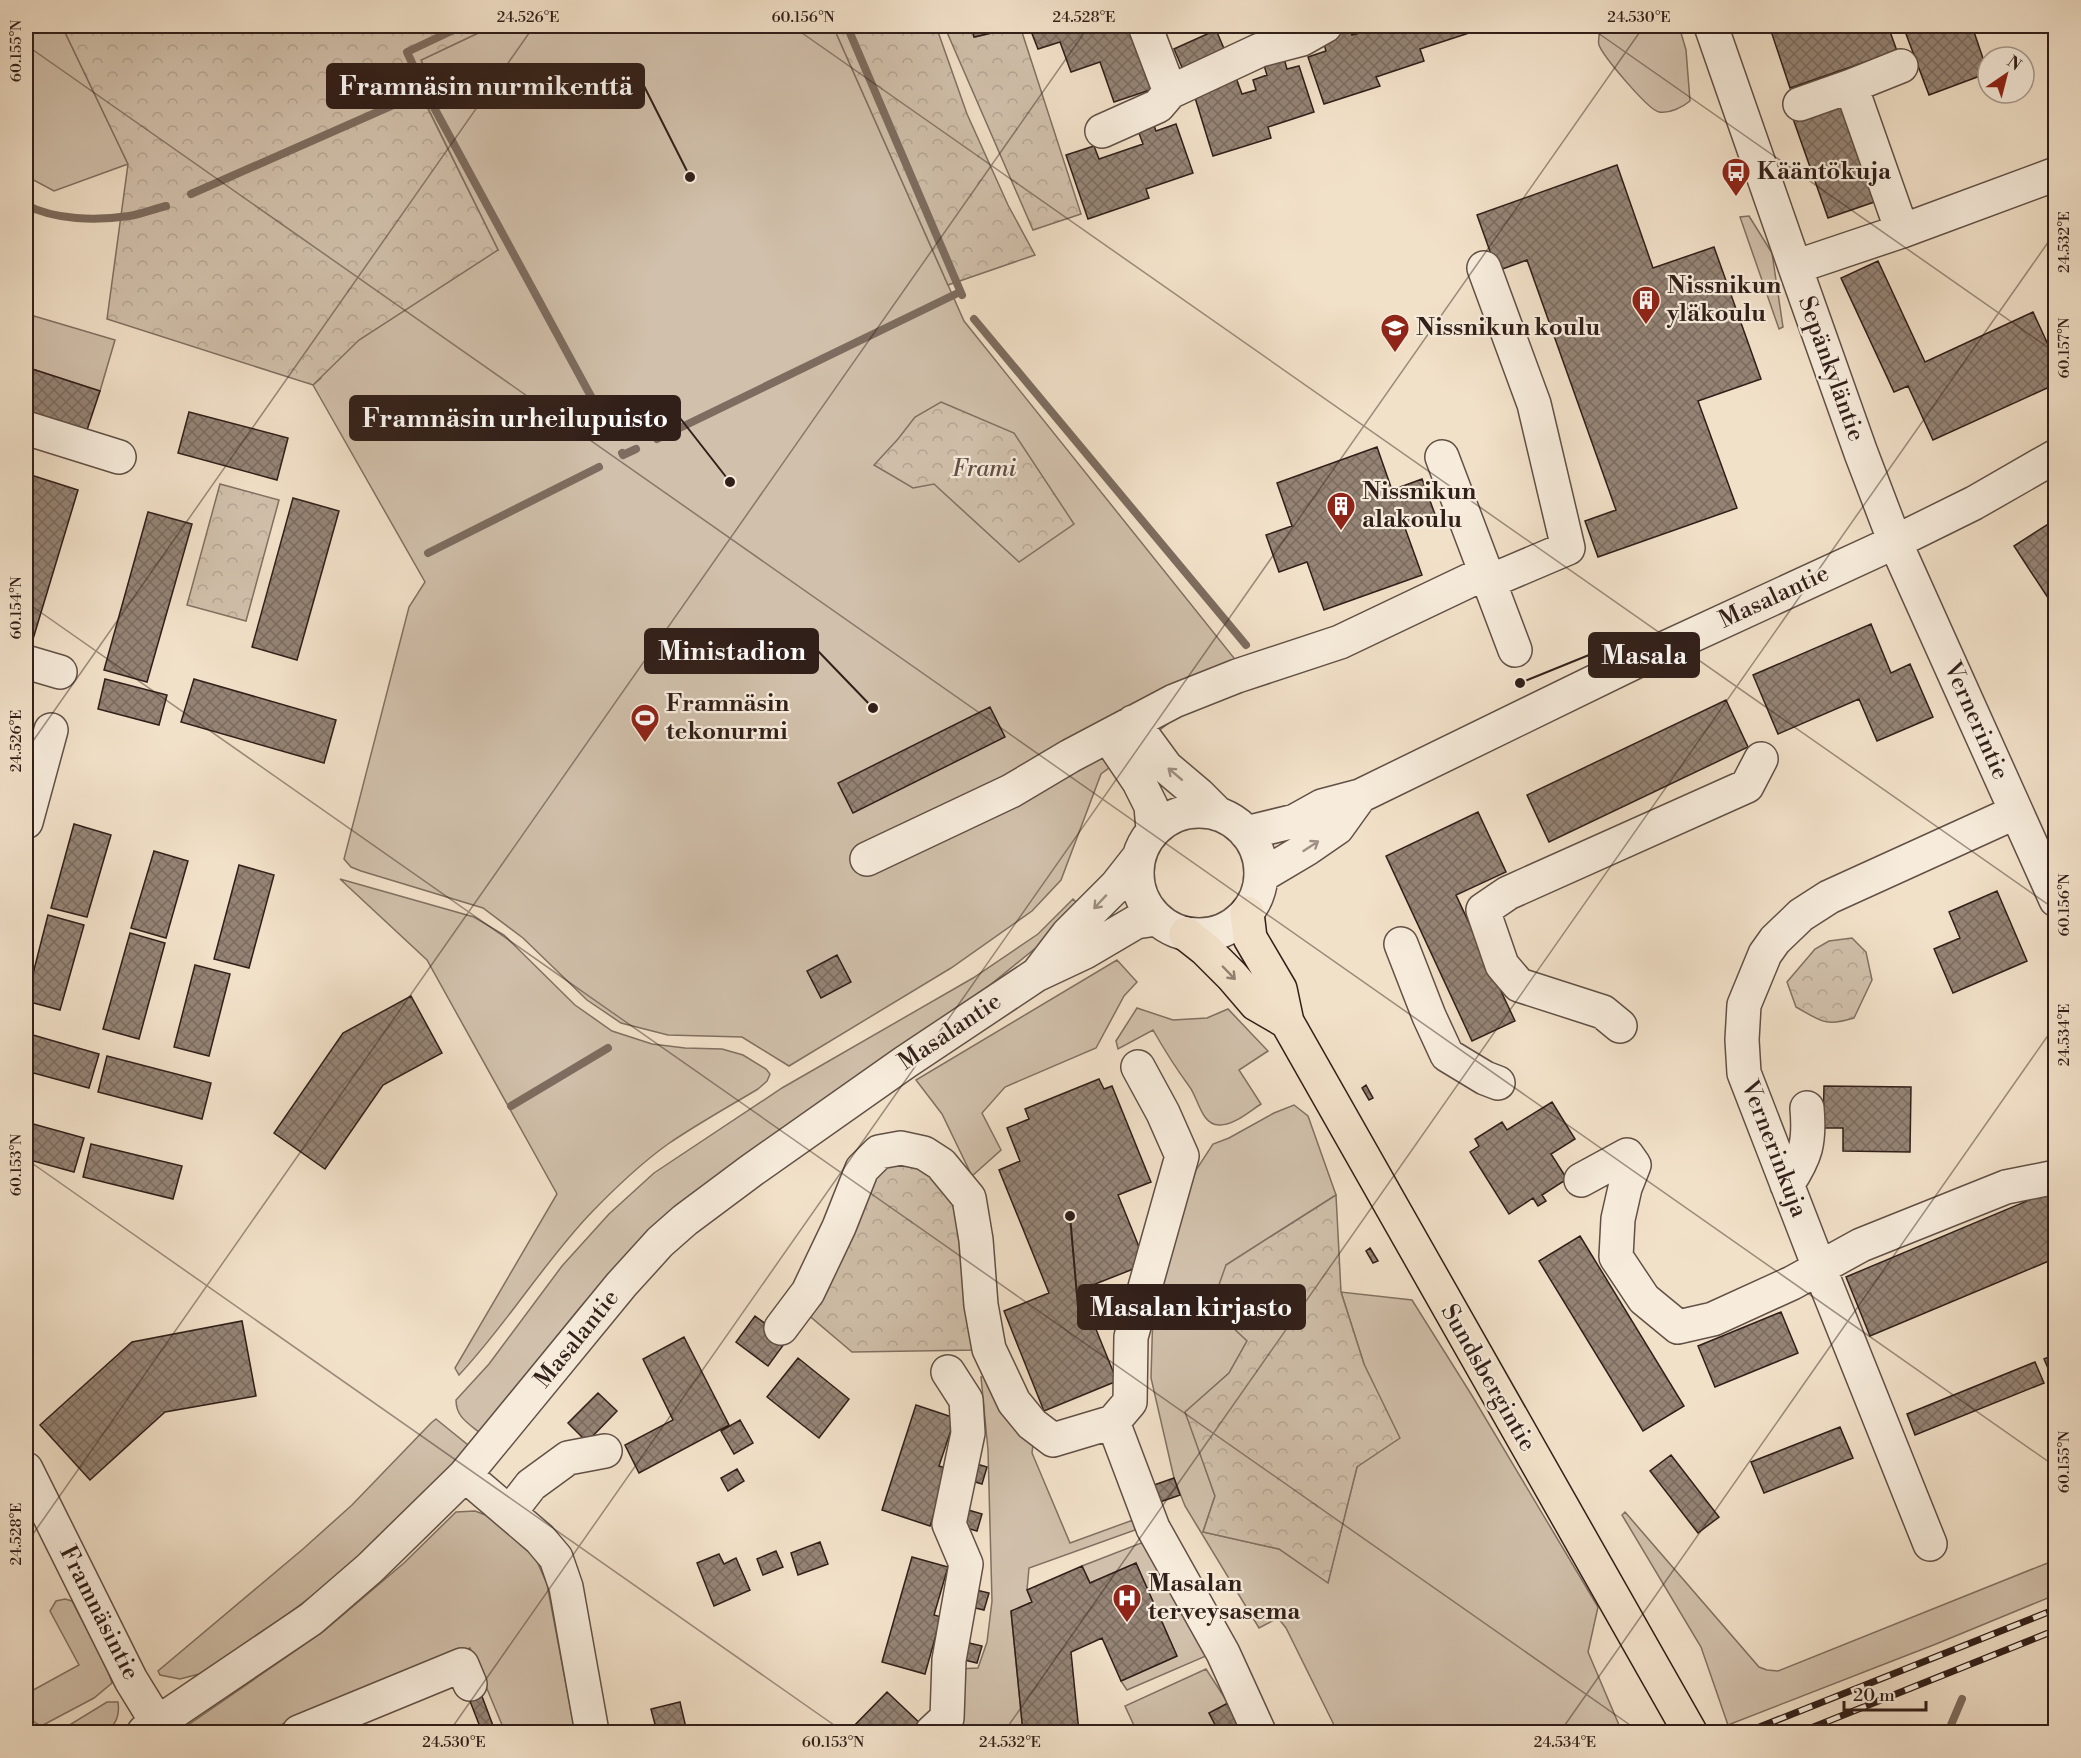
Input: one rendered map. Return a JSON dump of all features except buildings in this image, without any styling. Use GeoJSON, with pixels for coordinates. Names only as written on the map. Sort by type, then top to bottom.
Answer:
{"type":"FeatureCollection","features":[{"type":"Feature","properties":{"kind":"main road","name":"Sundsbergintie"},"geometry":{"type":"LineString","coordinates":[[1247,913],[1250,938],[1280,989],[1287,1022],[1690,1732]]}},
{"type":"Feature","properties":{"kind":"main road"},"geometry":{"type":"LineString","coordinates":[[1186,934],[1232,976],[1256,1004],[1287,1022]]}},
{"type":"Feature","properties":{"kind":"street"},"geometry":{"type":"LineString","coordinates":[[1145,26],[1170,92]]}},
{"type":"Feature","properties":{"kind":"street"},"geometry":{"type":"LineString","coordinates":[[1102,131],[1158,106],[1170,92],[1256,38],[1302,39],[1325,26]]}},
{"type":"Feature","properties":{"kind":"street","name":"Sepänkyläntie"},"geometry":{"type":"LineString","coordinates":[[1711,26],[1861,453],[1895,542]]}},
{"type":"Feature","properties":{"kind":"street"},"geometry":{"type":"LineString","coordinates":[[1800,104],[1901,66]]}},
{"type":"Feature","properties":{"kind":"street"},"geometry":{"type":"LineString","coordinates":[[1851,86],[1902,231]]}},
{"type":"Feature","properties":{"kind":"street"},"geometry":{"type":"LineString","coordinates":[[1795,267],[1902,231],[1928,209],[2055,174]]}},
{"type":"Feature","properties":{"kind":"street"},"geometry":{"type":"LineString","coordinates":[[867,859],[1011,791],[1174,700],[1340,642],[1487,578],[1568,548],[1534,404],[1484,268]]}},
{"type":"Feature","properties":{"kind":"street"},"geometry":{"type":"LineString","coordinates":[[26,428],[119,457]]}},
{"type":"Feature","properties":{"kind":"street","name":"Masalantie"},"geometry":{"type":"LineString","coordinates":[[1246,834],[1294,822],[1322,806],[1360,796],[1628,665],[1895,542],[1974,503],[2055,456]]}},
{"type":"Feature","properties":{"kind":"street"},"geometry":{"type":"LineString","coordinates":[[1442,457],[1515,650]]}},
{"type":"Feature","properties":{"kind":"street","name":"Vernerintie"},"geometry":{"type":"LineString","coordinates":[[1895,542],[2055,900]]}},
{"type":"Feature","properties":{"kind":"street"},"geometry":{"type":"LineString","coordinates":[[26,662],[60,672]]}},
{"type":"Feature","properties":{"kind":"street"},"geometry":{"type":"LineString","coordinates":[[1121,729],[1198,794],[1218,814]]}},
{"type":"Feature","properties":{"kind":"street"},"geometry":{"type":"LineString","coordinates":[[1121,729],[1139,782],[1151,806],[1136,880],[1143,901],[1156,919],[1170,929],[1200,936],[1226,929],[1247,913],[1257,895],[1261,876],[1260,860],[1255,846],[1233,822],[1218,814],[1204,811],[1176,814],[1164,821],[1145,844]]}},
{"type":"Feature","properties":{"kind":"street"},"geometry":{"type":"LineString","coordinates":[[26,822],[51,730]]}},
{"type":"Feature","properties":{"kind":"street"},"geometry":{"type":"LineString","coordinates":[[1620,1026],[1603,1012],[1519,985],[1502,965],[1483,910],[1508,893],[1747,786],[1761,759]]}},
{"type":"Feature","properties":{"kind":"street","name":"Masalantie"},"geometry":{"type":"LineString","coordinates":[[1261,876],[1337,828],[1360,796]]}},
{"type":"Feature","properties":{"kind":"street","name":"Vernerinkuja"},"geometry":{"type":"LineString","coordinates":[[1930,1544],[1744,1073],[1742,1040],[1744,1005],[1765,954],[1775,940],[1801,915],[1829,897],[2016,812]]}},
{"type":"Feature","properties":{"kind":"street","name":"Masalantie"},"geometry":{"type":"LineString","coordinates":[[1036,975],[1068,934],[1116,886],[1145,844]]}},
{"type":"Feature","properties":{"kind":"street","name":"Masalantie"},"geometry":{"type":"LineString","coordinates":[[151,1728],[339,1597],[465,1475],[621,1285],[660,1242],[685,1220],[904,1063],[1036,975],[1085,952],[1136,922],[1156,919]]}},
{"type":"Feature","properties":{"kind":"street"},"geometry":{"type":"LineString","coordinates":[[1401,944],[1447,1055],[1485,1078],[1498,1083]]}},
{"type":"Feature","properties":{"kind":"street"},"geometry":{"type":"LineString","coordinates":[[781,1328],[808,1292],[839,1227],[862,1169],[879,1152],[901,1148],[924,1153],[941,1164],[969,1198],[976,1240],[981,1305],[989,1349],[1014,1402],[1032,1424],[1053,1440],[1113,1422],[1130,1402],[1131,1337],[1182,1156],[1163,1113],[1138,1067]]}},
{"type":"Feature","properties":{"kind":"street"},"geometry":{"type":"LineString","coordinates":[[1787,1185],[1800,1164],[1809,1135],[1807,1108]]}},
{"type":"Feature","properties":{"kind":"street"},"geometry":{"type":"LineString","coordinates":[[1581,1180],[1627,1155],[1634,1165],[1625,1188],[1618,1219],[1616,1257],[1644,1299],[1678,1327],[1713,1318],[1792,1282],[1861,1245],[2006,1187],[2055,1177]]}},
{"type":"Feature","properties":{"kind":"street"},"geometry":{"type":"LineString","coordinates":[[944,1728],[949,1660],[966,1564],[949,1524],[968,1433],[966,1400],[948,1372]]}},
{"type":"Feature","properties":{"kind":"street"},"geometry":{"type":"LineString","coordinates":[[1113,1422],[1153,1528],[1224,1653],[1259,1732]]}},
{"type":"Feature","properties":{"kind":"street"},"geometry":{"type":"LineString","coordinates":[[510,1512],[531,1485],[568,1458],[604,1450]]}},
{"type":"Feature","properties":{"kind":"street","name":"Framnäsintie"},"geometry":{"type":"LineString","coordinates":[[26,1469],[131,1680],[151,1728]]}},
{"type":"Feature","properties":{"kind":"street"},"geometry":{"type":"LineString","coordinates":[[465,1475],[540,1539],[556,1558],[566,1587],[592,1732]]}},
{"type":"Feature","properties":{"kind":"street"},"geometry":{"type":"LineString","coordinates":[[309,1731],[462,1665],[470,1684]]}},
{"type":"Feature","properties":{"kind":"green space"},"geometry":{"type":"Polygon","coordinates":[[[26,26],[62,26],[128,164],[54,191],[26,176],[26,26]]]}},
{"type":"Feature","properties":{"kind":"green space"},"geometry":{"type":"Polygon","coordinates":[[[62,26],[493,26],[421,60],[437,98],[425,103],[498,250],[359,340],[313,385],[107,319],[128,164],[62,26]]]}},
{"type":"Feature","properties":{"kind":"green space"},"geometry":{"type":"Polygon","coordinates":[[[493,26],[833,26],[964,321],[1242,668],[1101,774],[1061,880],[1032,911],[951,968],[789,1066],[742,1037],[668,1035],[621,1023],[587,1000],[523,938],[483,908],[361,871],[351,867],[344,859],[409,607],[425,582],[313,385],[321,378],[238,192],[498,250],[425,102],[436,97],[421,60],[493,26]]]}},
{"type":"Feature","properties":{"kind":"green space"},"geometry":{"type":"Polygon","coordinates":[[[833,26],[936,26],[967,114],[1008,205],[1035,255],[948,285],[833,26]]]}},
{"type":"Feature","properties":{"kind":"green space"},"geometry":{"type":"Polygon","coordinates":[[[958,26],[971,26],[975,37],[996,32],[994,26],[1020,26],[1081,214],[1033,230],[946,30],[958,26]]]}},
{"type":"Feature","properties":{"kind":"green space"},"geometry":{"type":"Polygon","coordinates":[[[1607,26],[1679,26],[1686,50],[1690,101],[1676,110],[1667,112],[1653,109],[1636,93],[1602,51],[1599,45],[1599,35],[1607,26]]]}},
{"type":"Feature","properties":{"kind":"green space"},"geometry":{"type":"Polygon","coordinates":[[[1749,216],[1772,253],[1783,327],[1779,329],[1740,217],[1749,216]]]}},
{"type":"Feature","properties":{"kind":"green space"},"geometry":{"type":"Polygon","coordinates":[[[34,316],[115,340],[100,391],[26,367],[26,346],[34,316]]]}},
{"type":"Feature","properties":{"kind":"green space","name":"Frami"},"geometry":{"type":"Polygon","coordinates":[[[941,402],[1014,433],[1074,524],[1019,562],[934,484],[913,488],[874,465],[915,417],[941,402]]]}},
{"type":"Feature","properties":{"kind":"green space"},"geometry":{"type":"Polygon","coordinates":[[[220,484],[279,500],[246,621],[187,605],[220,484]]]}},
{"type":"Feature","properties":{"kind":"green space"},"geometry":{"type":"Polygon","coordinates":[[[340,879],[474,917],[504,935],[575,1005],[612,1031],[652,1044],[722,1049],[743,1055],[770,1074],[767,1081],[758,1089],[668,1144],[617,1187],[555,1254],[493,1336],[459,1375],[455,1368],[557,1194],[427,960],[340,879]]]}},
{"type":"Feature","properties":{"kind":"green space"},"geometry":{"type":"Polygon","coordinates":[[[1073,899],[1081,907],[1043,942],[979,994],[629,1252],[578,1310],[480,1433],[464,1419],[458,1411],[456,1400],[489,1364],[562,1266],[609,1214],[654,1173],[782,1088],[973,978],[1038,934],[1073,899]]]}},
{"type":"Feature","properties":{"kind":"green space"},"geometry":{"type":"Polygon","coordinates":[[[1852,938],[1866,952],[1872,980],[1854,1018],[1829,1022],[1796,1007],[1787,982],[1815,949],[1829,941],[1852,938]]]}},
{"type":"Feature","properties":{"kind":"green space"},"geometry":{"type":"Polygon","coordinates":[[[1117,960],[1137,982],[1124,996],[1096,1048],[1005,1087],[982,1113],[1001,1150],[972,1176],[942,1114],[916,1080],[1117,960]]]}},
{"type":"Feature","properties":{"kind":"green space"},"geometry":{"type":"Polygon","coordinates":[[[1137,1008],[1173,1020],[1207,1018],[1228,1009],[1268,1051],[1239,1070],[1261,1104],[1230,1123],[1213,1124],[1204,1116],[1192,1091],[1153,1030],[1118,1049],[1116,1041],[1137,1008]]]}},
{"type":"Feature","properties":{"kind":"green space"},"geometry":{"type":"Polygon","coordinates":[[[1294,1105],[1308,1116],[1336,1195],[1226,1265],[1247,1341],[1229,1373],[1186,1412],[1215,1496],[1203,1532],[1279,1549],[1328,1582],[1357,1467],[1364,1364],[1341,1292],[1412,1300],[1598,1607],[1588,1652],[1622,1732],[1329,1732],[1336,1729],[1286,1628],[1278,1618],[1259,1628],[1185,1506],[1174,1478],[1151,1378],[1153,1310],[1179,1218],[1196,1170],[1213,1144],[1294,1105]]]}},
{"type":"Feature","properties":{"kind":"green space"},"geometry":{"type":"Polygon","coordinates":[[[914,1162],[947,1185],[955,1204],[978,1350],[852,1352],[806,1313],[871,1175],[887,1165],[914,1162]]]}},
{"type":"Feature","properties":{"kind":"green space"},"geometry":{"type":"Polygon","coordinates":[[[1336,1195],[1341,1292],[1364,1364],[1400,1438],[1357,1467],[1328,1583],[1279,1549],[1203,1532],[1215,1496],[1185,1412],[1229,1373],[1247,1341],[1211,1307],[1226,1265],[1336,1195]]]}},
{"type":"Feature","properties":{"kind":"green space"},"geometry":{"type":"Polygon","coordinates":[[[981,1377],[989,1377],[1034,1435],[1032,1453],[1070,1543],[1133,1520],[1135,1530],[1029,1568],[1027,1590],[1032,1602],[1011,1612],[1023,1732],[965,1732],[959,1715],[957,1669],[978,1668],[987,1642],[992,1601],[988,1450],[981,1377]]]}},
{"type":"Feature","properties":{"kind":"green space"},"geometry":{"type":"Polygon","coordinates":[[[436,1419],[468,1445],[458,1460],[389,1530],[332,1581],[203,1673],[180,1679],[160,1675],[158,1671],[352,1505],[436,1419]]]}},
{"type":"Feature","properties":{"kind":"green space"},"geometry":{"type":"Polygon","coordinates":[[[475,1511],[496,1519],[531,1548],[547,1584],[575,1732],[505,1732],[470,1648],[263,1732],[178,1732],[324,1631],[404,1563],[456,1512],[475,1511]]]}},
{"type":"Feature","properties":{"kind":"green space"},"geometry":{"type":"Polygon","coordinates":[[[1625,1512],[1759,1667],[1767,1670],[1778,1671],[2055,1560],[2055,1595],[1728,1725],[1701,1647],[1622,1515],[1625,1512]]]}},
{"type":"Feature","properties":{"kind":"green space"},"geometry":{"type":"Polygon","coordinates":[[[1141,1543],[1153,1553],[1206,1656],[1127,1690],[1121,1681],[1177,1656],[1136,1563],[1090,1583],[1082,1566],[1141,1543]]]}},
{"type":"Feature","properties":{"kind":"green space"},"geometry":{"type":"Polygon","coordinates":[[[65,1599],[72,1601],[107,1668],[112,1683],[94,1698],[26,1732],[26,1694],[79,1665],[50,1611],[56,1601],[65,1599]]]}},
{"type":"Feature","properties":{"kind":"green space"},"geometry":{"type":"Polygon","coordinates":[[[1206,1669],[1228,1703],[1209,1713],[1219,1732],[1137,1732],[1125,1706],[1206,1669]]]}},
{"type":"Feature","properties":{"kind":"green space"},"geometry":{"type":"Polygon","coordinates":[[[107,1702],[118,1702],[118,1711],[117,1719],[107,1732],[58,1732],[107,1702]]]}},
{"type":"Feature","properties":{"kind":"waterway"},"geometry":{"type":"LineString","coordinates":[[191,194],[425,91],[407,52],[462,26]]}},
{"type":"Feature","properties":{"kind":"waterway"},"geometry":{"type":"LineString","coordinates":[[847,26],[962,295]]}},
{"type":"Feature","properties":{"kind":"waterway"},"geometry":{"type":"LineString","coordinates":[[425,91],[606,424]]}},
{"type":"Feature","properties":{"kind":"waterway"},"geometry":{"type":"LineString","coordinates":[[26,205],[50,214],[90,219],[129,216],[166,206]]}},
{"type":"Feature","properties":{"kind":"waterway"},"geometry":{"type":"LineString","coordinates":[[657,439],[960,292]]}},
{"type":"Feature","properties":{"kind":"waterway"},"geometry":{"type":"LineString","coordinates":[[974,319],[1246,645]]}},
{"type":"Feature","properties":{"kind":"waterway"},"geometry":{"type":"LineString","coordinates":[[622,453],[623,455],[636,449]]}},
{"type":"Feature","properties":{"kind":"waterway"},"geometry":{"type":"LineString","coordinates":[[428,553],[599,467]]}},
{"type":"Feature","properties":{"kind":"waterway"},"geometry":{"type":"LineString","coordinates":[[511,1106],[608,1048]]}},
{"type":"Feature","properties":{"kind":"waterway"},"geometry":{"type":"LineString","coordinates":[[1948,1732],[1962,1699]]}},
{"type":"Feature","properties":{"kind":"railway"},"geometry":{"type":"LineString","coordinates":[[1747,1732],[2056,1609]]}},
{"type":"Feature","properties":{"kind":"railway"},"geometry":{"type":"LineString","coordinates":[[1801,1732],[2056,1630]]}},
{"type":"Feature","properties":{"kind":"place","name":"Framnäsin nurmikenttä"},"geometry":{"type":"Point","coordinates":[690,177]}},
{"type":"Feature","properties":{"kind":"place","name":"Kääntökuja"},"geometry":{"type":"Point","coordinates":[1736,198]}},
{"type":"Feature","properties":{"kind":"place","name":"Nissnikun yläkoulu"},"geometry":{"type":"Point","coordinates":[1646,326]}},
{"type":"Feature","properties":{"kind":"place","name":"Nissnikun koulu"},"geometry":{"type":"Point","coordinates":[1395,354]}},
{"type":"Feature","properties":{"kind":"place","name":"Framnäsin urheilupuisto"},"geometry":{"type":"Point","coordinates":[730,482]}},
{"type":"Feature","properties":{"kind":"place","name":"Nissnikun alakoulu"},"geometry":{"type":"Point","coordinates":[1341,532]}},
{"type":"Feature","properties":{"kind":"place","name":"Masala"},"geometry":{"type":"Point","coordinates":[1520,683]}},
{"type":"Feature","properties":{"kind":"place","name":"Ministadion"},"geometry":{"type":"Point","coordinates":[873,708]}},
{"type":"Feature","properties":{"kind":"place","name":"Framnäsin tekonurmi"},"geometry":{"type":"Point","coordinates":[645,744]}},
{"type":"Feature","properties":{"kind":"place","name":"Masalan kirjasto"},"geometry":{"type":"Point","coordinates":[1070,1216]}},
{"type":"Feature","properties":{"kind":"place","name":"Masalan terveysasema"},"geometry":{"type":"Point","coordinates":[1127,1624]}}]}
